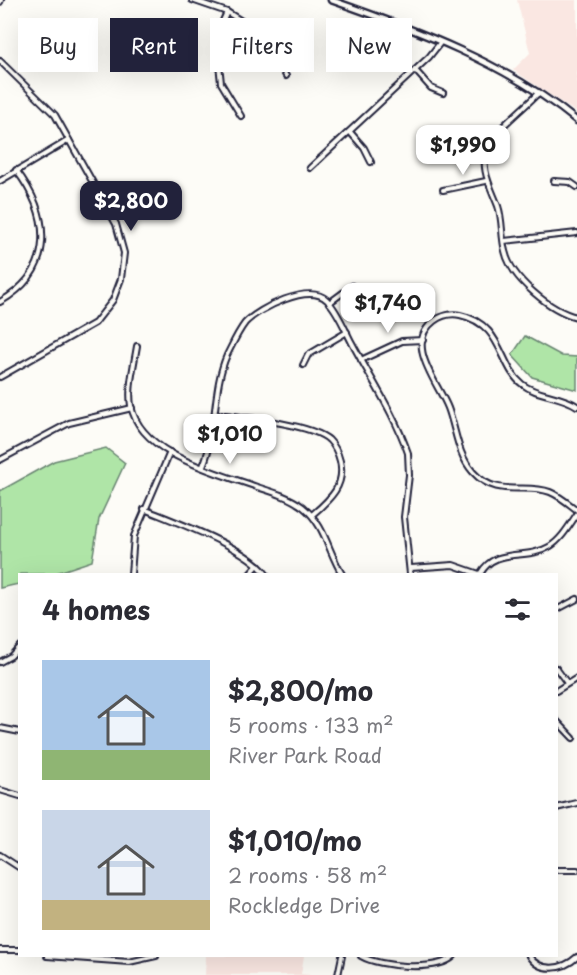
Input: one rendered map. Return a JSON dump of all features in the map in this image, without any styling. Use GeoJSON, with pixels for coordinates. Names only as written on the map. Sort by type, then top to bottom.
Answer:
{"type":"FeatureCollection","features":[{"type":"Feature","properties":{"kind":"street"},"geometry":{"type":"LineString","coordinates":[[192,0],[227,12],[259,32],[286,76]]}},
{"type":"Feature","properties":{"kind":"street"},"geometry":{"type":"LineString","coordinates":[[331,0],[498,68],[539,92],[577,121]]}},
{"type":"Feature","properties":{"kind":"street"},"geometry":{"type":"LineString","coordinates":[[227,12],[216,36],[221,83],[241,116]]}},
{"type":"Feature","properties":{"kind":"street"},"geometry":{"type":"LineString","coordinates":[[310,168],[415,70],[440,43]]}},
{"type":"Feature","properties":{"kind":"street"},"geometry":{"type":"LineString","coordinates":[[0,61],[55,115],[120,232],[124,253],[121,279],[113,300],[94,323],[0,377]]}},
{"type":"Feature","properties":{"kind":"street"},"geometry":{"type":"LineString","coordinates":[[415,70],[431,88],[443,93]]}},
{"type":"Feature","properties":{"kind":"street"},"geometry":{"type":"LineString","coordinates":[[539,92],[490,141],[485,159],[486,181],[501,216],[504,242],[510,263],[542,300],[553,309],[577,317]]}},
{"type":"Feature","properties":{"kind":"street"},"geometry":{"type":"LineString","coordinates":[[350,132],[364,148],[371,162]]}},
{"type":"Feature","properties":{"kind":"street"},"geometry":{"type":"LineString","coordinates":[[0,181],[69,140]]}},
{"type":"Feature","properties":{"kind":"street"},"geometry":{"type":"LineString","coordinates":[[0,302],[12,295],[29,278],[39,257],[44,234],[38,206],[16,170]]}},
{"type":"Feature","properties":{"kind":"street"},"geometry":{"type":"LineString","coordinates":[[443,190],[486,181]]}},
{"type":"Feature","properties":{"kind":"street"},"geometry":{"type":"LineString","coordinates":[[554,181],[563,181],[577,187]]}},
{"type":"Feature","properties":{"kind":"street"},"geometry":{"type":"LineString","coordinates":[[504,242],[577,233]]}},
{"type":"Feature","properties":{"kind":"street"},"geometry":{"type":"LineString","coordinates":[[330,303],[352,286]]}},
{"type":"Feature","properties":{"kind":"street"},"geometry":{"type":"LineString","coordinates":[[203,466],[216,414],[225,361],[246,322],[280,302],[304,294],[319,295],[330,303],[347,332],[408,453],[409,475],[404,517],[410,573]]}},
{"type":"Feature","properties":{"kind":"street"},"geometry":{"type":"LineString","coordinates":[[577,406],[522,384],[496,339],[463,316],[451,315],[435,320],[423,340],[427,370],[448,407],[462,453],[473,472],[495,486],[550,492],[577,510]]}},
{"type":"Feature","properties":{"kind":"street"},"geometry":{"type":"LineString","coordinates":[[303,365],[308,355],[347,332]]}},
{"type":"Feature","properties":{"kind":"street"},"geometry":{"type":"LineString","coordinates":[[361,360],[402,341],[423,340]]}},
{"type":"Feature","properties":{"kind":"street"},"geometry":{"type":"LineString","coordinates":[[137,346],[130,391],[132,408],[145,435],[170,452],[280,494],[312,515],[321,526],[342,573]]}},
{"type":"Feature","properties":{"kind":"street"},"geometry":{"type":"LineString","coordinates":[[0,460],[69,423],[132,408]]}},
{"type":"Feature","properties":{"kind":"street"},"geometry":{"type":"LineString","coordinates":[[216,414],[296,427],[319,434],[329,440],[340,460],[340,479],[332,496],[312,515]]}},
{"type":"Feature","properties":{"kind":"street"},"geometry":{"type":"LineString","coordinates":[[131,573],[133,543],[144,509],[170,452]]}},
{"type":"Feature","properties":{"kind":"street"},"geometry":{"type":"LineString","coordinates":[[144,509],[231,548],[258,565],[266,573]]}},
{"type":"Feature","properties":{"kind":"street"},"geometry":{"type":"LineString","coordinates":[[480,573],[489,563],[502,555],[549,547],[577,514]]}},
{"type":"Feature","properties":{"kind":"street"},"geometry":{"type":"LineString","coordinates":[[251,573],[258,565]]}},
{"type":"Feature","properties":{"kind":"street"},"geometry":{"type":"LineString","coordinates":[[411,568],[453,565],[476,573]]}},
{"type":"Feature","properties":{"kind":"street"},"geometry":{"type":"LineString","coordinates":[[558,609],[577,599]]}},
{"type":"Feature","properties":{"kind":"street"},"geometry":{"type":"LineString","coordinates":[[0,662],[11,657],[18,648]]}},
{"type":"Feature","properties":{"kind":"street"},"geometry":{"type":"LineString","coordinates":[[558,671],[567,683]]}},
{"type":"Feature","properties":{"kind":"street"},"geometry":{"type":"LineString","coordinates":[[558,690],[577,678]]}},
{"type":"Feature","properties":{"kind":"street"},"geometry":{"type":"LineString","coordinates":[[558,722],[573,738]]}},
{"type":"Feature","properties":{"kind":"street"},"geometry":{"type":"LineString","coordinates":[[0,728],[18,732]]}},
{"type":"Feature","properties":{"kind":"street"},"geometry":{"type":"LineString","coordinates":[[0,790],[18,795]]}},
{"type":"Feature","properties":{"kind":"street"},"geometry":{"type":"LineString","coordinates":[[558,808],[577,803]]}},
{"type":"Feature","properties":{"kind":"street"},"geometry":{"type":"LineString","coordinates":[[0,855],[18,867]]}},
{"type":"Feature","properties":{"kind":"street"},"geometry":{"type":"LineString","coordinates":[[558,870],[577,870]]}},
{"type":"Feature","properties":{"kind":"street"},"geometry":{"type":"LineString","coordinates":[[0,950],[18,950]]}},
{"type":"Feature","properties":{"kind":"street"},"geometry":{"type":"LineString","coordinates":[[61,957],[129,962],[152,957]]}},
{"type":"Feature","properties":{"kind":"street"},"geometry":{"type":"LineString","coordinates":[[338,975],[342,957]]}},
{"type":"Feature","properties":{"kind":"street"},"geometry":{"type":"LineString","coordinates":[[364,957],[379,963],[425,965],[442,964],[452,957]]}},
{"type":"Feature","properties":{"kind":"street"},"geometry":{"type":"LineString","coordinates":[[530,957],[535,963],[552,968],[564,966],[577,957]]}},
{"type":"Feature","properties":{"kind":"shaded area"},"geometry":{"type":"Polygon","coordinates":[[[517,0],[577,0],[577,113],[513,70],[530,53],[517,0]]]}},
{"type":"Feature","properties":{"kind":"shaded area"},"geometry":{"type":"Polygon","coordinates":[[[206,957],[304,957],[301,974],[312,975],[205,975],[206,957]]]}},
{"type":"Feature","properties":{"kind":"green space"},"geometry":{"type":"Polygon","coordinates":[[[525,336],[562,356],[577,357],[577,390],[532,377],[512,355],[525,336]]]}},
{"type":"Feature","properties":{"kind":"green space"},"geometry":{"type":"Polygon","coordinates":[[[106,448],[125,463],[99,519],[92,561],[56,573],[18,573],[18,584],[0,588],[0,491],[54,461],[106,448]]]}}]}
